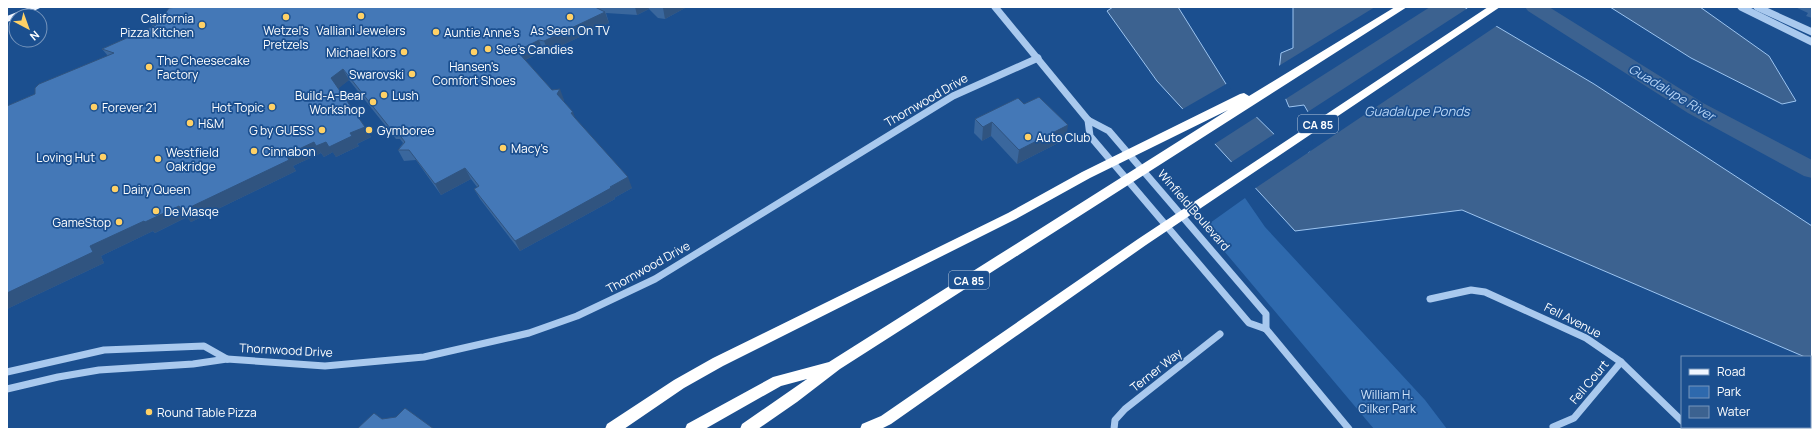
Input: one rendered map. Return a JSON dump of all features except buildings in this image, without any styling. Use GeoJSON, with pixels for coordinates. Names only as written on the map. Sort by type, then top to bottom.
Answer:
{"type":"FeatureCollection","features":[{"type":"Feature","properties":{"kind":"highway","name":"CA 85"},"geometry":{"type":"LineString","coordinates":[[746,429],[792,398],[834,366],[1292,74],[1402,7]]}},
{"type":"Feature","properties":{"kind":"highway","name":"CA 85"},"geometry":{"type":"LineString","coordinates":[[867,429],[882,424],[1142,242],[1495,7]]}},
{"type":"Feature","properties":{"kind":"highway"},"geometry":{"type":"LineString","coordinates":[[612,429],[679,384],[718,362],[1005,219],[1086,175],[1292,74]]}},
{"type":"Feature","properties":{"kind":"highway"},"geometry":{"type":"LineString","coordinates":[[692,429],[778,381],[834,366]]}},
{"type":"Feature","properties":{"kind":"main road"},"geometry":{"type":"LineString","coordinates":[[7,19],[38,7]]}},
{"type":"Feature","properties":{"kind":"street","name":"Winfield Boulevard"},"geometry":{"type":"LineString","coordinates":[[995,7],[1088,120],[1109,131],[1202,237],[1266,314],[1266,329]]}},
{"type":"Feature","properties":{"kind":"street"},"geometry":{"type":"LineString","coordinates":[[1741,7],[1812,42]]}},
{"type":"Feature","properties":{"kind":"street"},"geometry":{"type":"LineString","coordinates":[[1757,7],[1812,32]]}},
{"type":"Feature","properties":{"kind":"street","name":"Thornwood Drive"},"geometry":{"type":"LineString","coordinates":[[7,389],[58,377],[99,370],[193,364],[227,359],[325,366],[424,357],[528,333],[577,316],[632,291],[677,267],[953,96],[1038,58]]}},
{"type":"Feature","properties":{"kind":"street","name":"Winfield Boulevard"},"geometry":{"type":"LineString","coordinates":[[1088,120],[1090,136],[1249,323],[1266,329],[1349,429]]}},
{"type":"Feature","properties":{"kind":"street","name":"Fell Avenue"},"geometry":{"type":"LineString","coordinates":[[1430,299],[1471,290],[1485,292],[1586,338],[1621,362],[1681,420]]}},
{"type":"Feature","properties":{"kind":"street","name":"Terner Way"},"geometry":{"type":"LineString","coordinates":[[1114,429],[1113,424],[1117,416],[1220,334]]}},
{"type":"Feature","properties":{"kind":"street","name":"Thornwood Drive"},"geometry":{"type":"LineString","coordinates":[[7,372],[104,350],[204,346],[227,359]]}},
{"type":"Feature","properties":{"kind":"street","name":"Fell Court"},"geometry":{"type":"LineString","coordinates":[[1553,427],[1574,418],[1621,362]]}},
{"type":"Feature","properties":{"kind":"green space","name":"William H. Cilker Park"},"geometry":{"type":"Polygon","coordinates":[[[1245,198],[1265,227],[1425,400],[1447,429],[1374,429],[1219,245],[1210,223],[1245,198]]]}},
{"type":"Feature","properties":{"kind":"water","name":"Guadalupe Ponds"},"geometry":{"type":"Polygon","coordinates":[[[1113,7],[1178,7],[1231,92],[1286,146],[1309,152],[1316,143],[1311,117],[1304,105],[1289,107],[1278,80],[1281,53],[1293,48],[1293,7],[1464,7],[1594,84],[1812,226],[1812,360],[1811,356],[1803,356],[1462,210],[1295,231],[1157,81],[1107,11],[1113,7]]]}},
{"type":"Feature","properties":{"kind":"water"},"geometry":{"type":"Polygon","coordinates":[[[1610,7],[1700,7],[1769,56],[1796,101],[1782,104],[1691,58],[1610,7]]]}},
{"type":"Feature","properties":{"kind":"pier"},"geometry":{"type":"Polygon","coordinates":[[[1375,7],[1430,7],[1284,100],[1276,81],[1277,67],[1375,7]]]}},
{"type":"Feature","properties":{"kind":"pier"},"geometry":{"type":"Polygon","coordinates":[[[1468,8],[1498,25],[1254,189],[1230,163],[1276,133],[1287,144],[1308,150],[1313,143],[1309,117],[1306,113],[1468,8]]]}},
{"type":"Feature","properties":{"kind":"pier"},"geometry":{"type":"Polygon","coordinates":[[[1228,83],[1232,91],[1258,116],[1213,145],[1181,110],[1228,83]]]}},
{"type":"Feature","properties":{"kind":"waterway","name":"Guadalupe River"},"geometry":{"type":"LineString","coordinates":[[1535,7],[1695,108],[1812,170]]}},
{"type":"Feature","properties":{"kind":"place","name":"Valliani Jewelers"},"geometry":{"type":"Point","coordinates":[361,16]}},
{"type":"Feature","properties":{"kind":"place","name":"Wetzel's Pretzels"},"geometry":{"type":"Point","coordinates":[286,17]}},
{"type":"Feature","properties":{"kind":"place","name":"As Seen On TV"},"geometry":{"type":"Point","coordinates":[570,17]}},
{"type":"Feature","properties":{"kind":"place","name":"California Pizza Kitchen"},"geometry":{"type":"Point","coordinates":[202,25]}},
{"type":"Feature","properties":{"kind":"place","name":"Auntie Anne's"},"geometry":{"type":"Point","coordinates":[436,32]}},
{"type":"Feature","properties":{"kind":"place","name":"See's Candies"},"geometry":{"type":"Point","coordinates":[488,49]}},
{"type":"Feature","properties":{"kind":"place","name":"Michael Kors"},"geometry":{"type":"Point","coordinates":[404,52]}},
{"type":"Feature","properties":{"kind":"place","name":"Hansen's Comfort Shoes"},"geometry":{"type":"Point","coordinates":[474,52]}},
{"type":"Feature","properties":{"kind":"place","name":"The Cheesecake Factory"},"geometry":{"type":"Point","coordinates":[149,67]}},
{"type":"Feature","properties":{"kind":"place","name":"Swarovski"},"geometry":{"type":"Point","coordinates":[412,74]}},
{"type":"Feature","properties":{"kind":"place","name":"Lush"},"geometry":{"type":"Point","coordinates":[384,95]}},
{"type":"Feature","properties":{"kind":"place","name":"Build-A-Bear Workshop"},"geometry":{"type":"Point","coordinates":[373,102]}},
{"type":"Feature","properties":{"kind":"place","name":"Forever 21"},"geometry":{"type":"Point","coordinates":[94,107]}},
{"type":"Feature","properties":{"kind":"place","name":"Hot Topic"},"geometry":{"type":"Point","coordinates":[272,107]}},
{"type":"Feature","properties":{"kind":"place","name":"H&M"},"geometry":{"type":"Point","coordinates":[190,123]}},
{"type":"Feature","properties":{"kind":"place","name":"G by GUESS"},"geometry":{"type":"Point","coordinates":[322,130]}},
{"type":"Feature","properties":{"kind":"place","name":"Gymboree"},"geometry":{"type":"Point","coordinates":[369,130]}},
{"type":"Feature","properties":{"kind":"place","name":"Auto Club"},"geometry":{"type":"Point","coordinates":[1028,137]}},
{"type":"Feature","properties":{"kind":"place","name":"Macy's"},"geometry":{"type":"Point","coordinates":[503,148]}},
{"type":"Feature","properties":{"kind":"place","name":"Cinnabon"},"geometry":{"type":"Point","coordinates":[254,151]}},
{"type":"Feature","properties":{"kind":"place","name":"Loving Hut"},"geometry":{"type":"Point","coordinates":[103,157]}},
{"type":"Feature","properties":{"kind":"place","name":"Westfield Oakridge"},"geometry":{"type":"Point","coordinates":[158,159]}},
{"type":"Feature","properties":{"kind":"place","name":"Dairy Queen"},"geometry":{"type":"Point","coordinates":[115,189]}},
{"type":"Feature","properties":{"kind":"place","name":"De Masqe"},"geometry":{"type":"Point","coordinates":[156,211]}},
{"type":"Feature","properties":{"kind":"place","name":"GameStop"},"geometry":{"type":"Point","coordinates":[119,222]}},
{"type":"Feature","properties":{"kind":"place","name":"Round Table Pizza"},"geometry":{"type":"Point","coordinates":[149,412]}}]}
